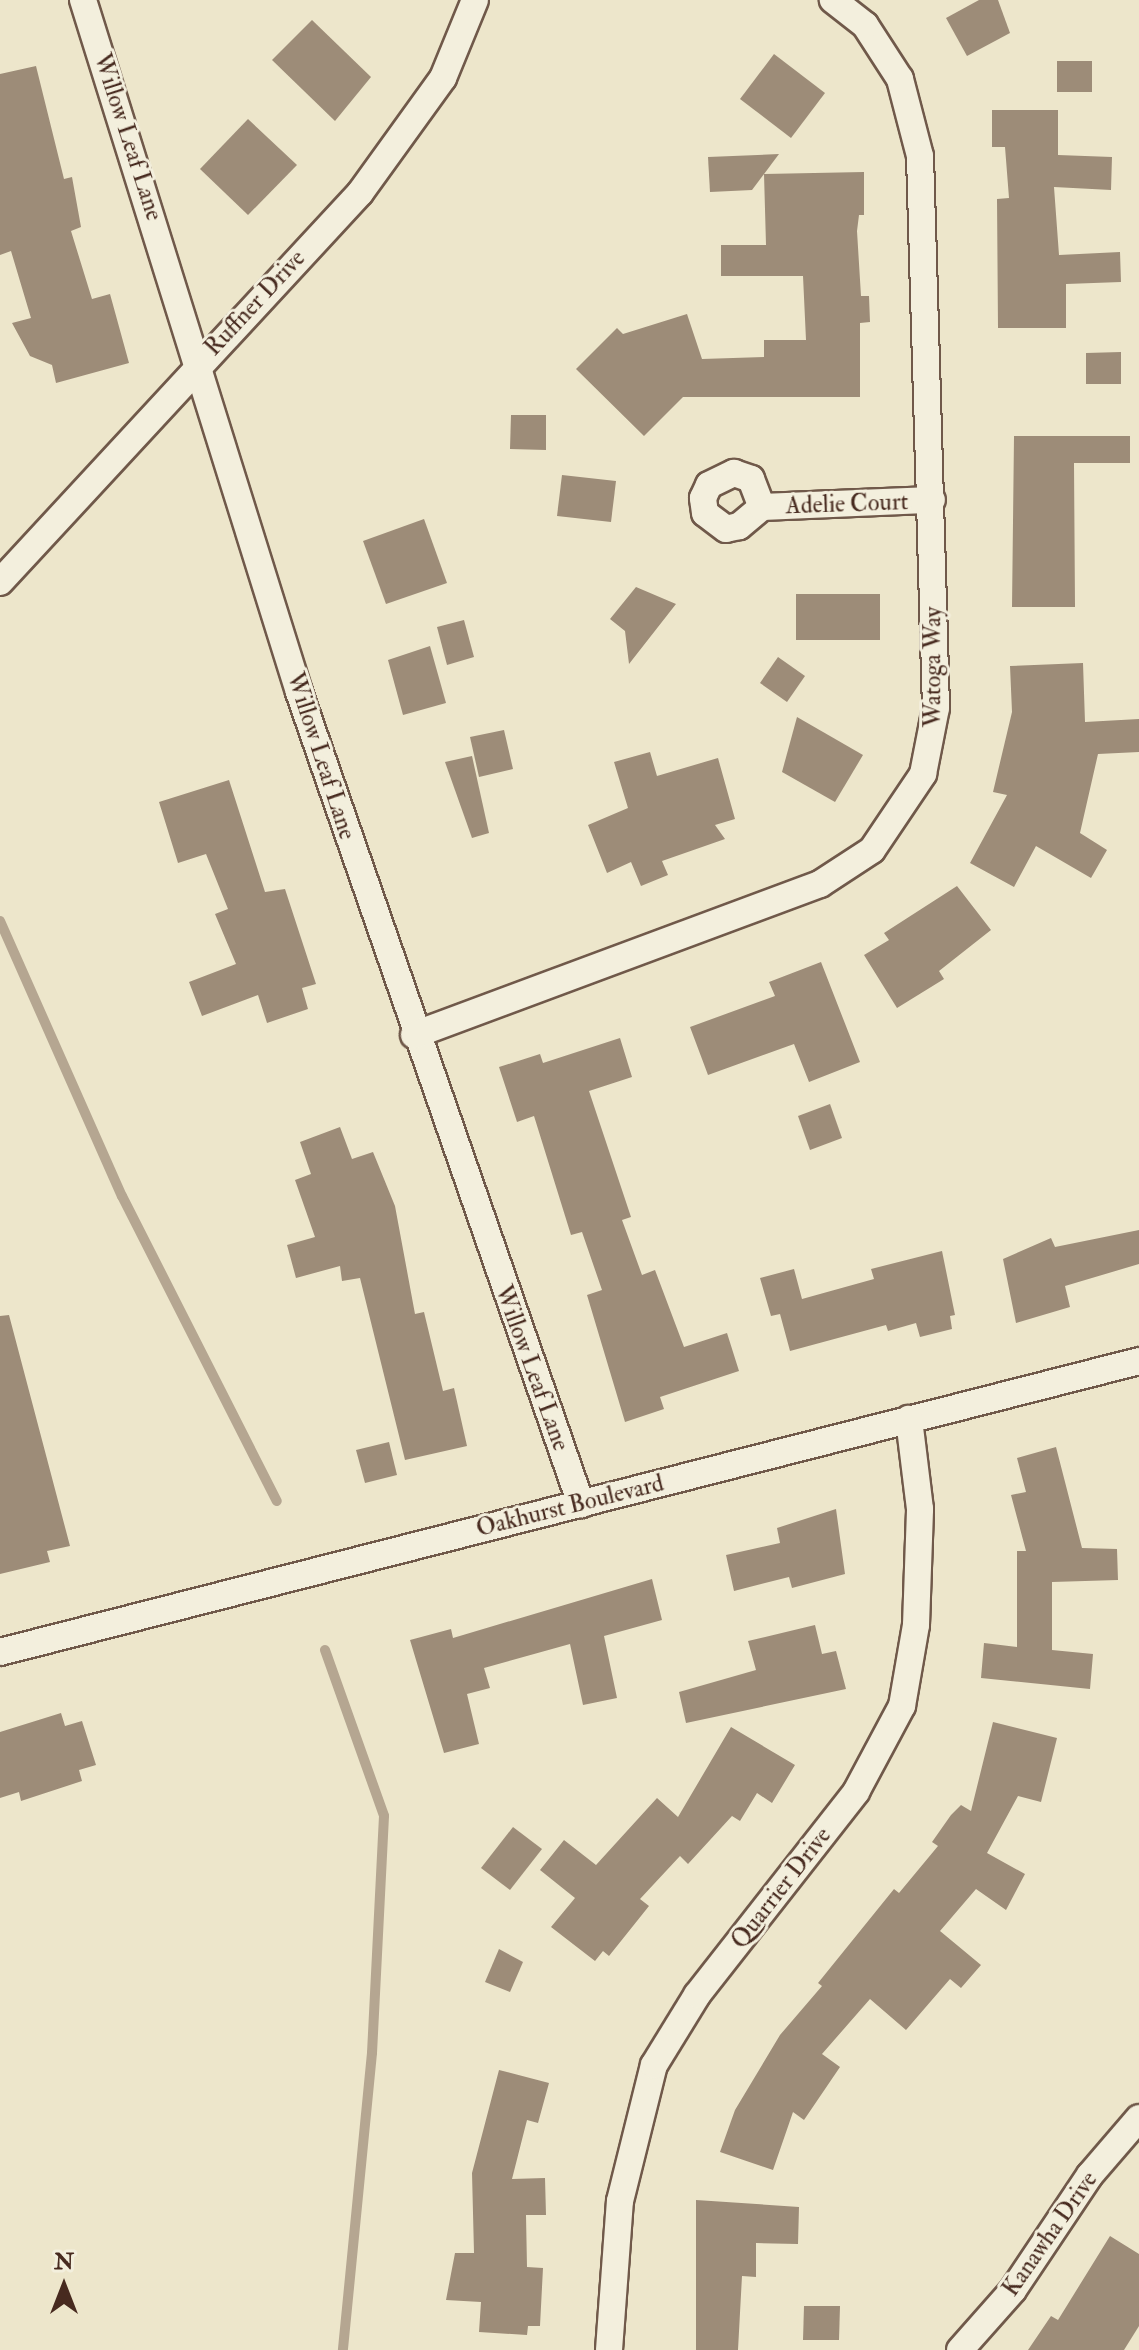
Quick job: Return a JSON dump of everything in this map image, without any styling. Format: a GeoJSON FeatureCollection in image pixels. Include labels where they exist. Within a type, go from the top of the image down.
{"type":"FeatureCollection","features":[{"type":"Feature","properties":{"kind":"street","name":"Willow Leaf Lane"},"geometry":{"type":"LineString","coordinates":[[83,0],[199,363],[299,692],[414,1035],[581,1504]]}},
{"type":"Feature","properties":{"kind":"street","name":"Ruffner Drive"},"geometry":{"type":"LineString","coordinates":[[0,582],[199,363],[360,193],[443,78],[475,0]]}},
{"type":"Feature","properties":{"kind":"street","name":"Watoga Way"},"geometry":{"type":"LineString","coordinates":[[414,1035],[820,884],[872,850],[909,801],[932,746],[932,500],[920,156],[910,101],[865,25],[833,0]]}},
{"type":"Feature","properties":{"kind":"street","name":"Adelie Court"},"geometry":{"type":"LineString","coordinates":[[762,507],[932,500]]}},
{"type":"Feature","properties":{"kind":"street","name":"Oakhurst Boulevard"},"geometry":{"type":"LineString","coordinates":[[0,1652],[909,1419],[1051,1378],[1139,1361]]}},
{"type":"Feature","properties":{"kind":"street","name":"Quarrier Drive"},"geometry":{"type":"LineString","coordinates":[[609,2350],[620,2201],[654,2065],[697,1995],[856,1792],[902,1706],[916,1625],[920,1509],[909,1419]]}},
{"type":"Feature","properties":{"kind":"street","name":"Kanawha Drive"},"geometry":{"type":"LineString","coordinates":[[960,2350],[1013,2290],[1090,2175],[1139,2118]]}},
{"type":"Feature","properties":{"kind":"building"},"geometry":{"type":"Polygon","coordinates":[[[979,0],[998,0],[1010,33],[967,56],[946,18],[979,0]]]}},
{"type":"Feature","properties":{"kind":"building"},"geometry":{"type":"Polygon","coordinates":[[[312,20],[371,77],[335,121],[272,60],[312,20]]]}},
{"type":"Feature","properties":{"kind":"building"},"geometry":{"type":"Polygon","coordinates":[[[774,54],[825,93],[791,138],[740,99],[774,54]]]}},
{"type":"Feature","properties":{"kind":"building"},"geometry":{"type":"Polygon","coordinates":[[[1057,61],[1092,61],[1092,92],[1057,92],[1057,61]]]}},
{"type":"Feature","properties":{"kind":"building"},"geometry":{"type":"Polygon","coordinates":[[[36,66],[64,179],[72,177],[81,227],[71,231],[92,299],[110,294],[129,363],[56,383],[52,365],[30,356],[12,323],[31,318],[11,251],[0,255],[0,74],[36,66]]]}},
{"type":"Feature","properties":{"kind":"building"},"geometry":{"type":"Polygon","coordinates":[[[992,110],[1058,110],[1058,155],[1112,157],[1111,190],[1054,187],[1059,255],[1120,252],[1121,282],[1066,284],[1066,328],[998,328],[997,199],[1009,198],[1005,147],[992,147],[992,110]]]}},
{"type":"Feature","properties":{"kind":"building"},"geometry":{"type":"Polygon","coordinates":[[[248,119],[297,165],[248,215],[200,169],[248,119]]]}},
{"type":"Feature","properties":{"kind":"building"},"geometry":{"type":"Polygon","coordinates":[[[779,154],[752,190],[710,192],[708,157],[779,154]]]}},
{"type":"Feature","properties":{"kind":"building"},"geometry":{"type":"Polygon","coordinates":[[[864,172],[864,215],[859,215],[857,231],[861,296],[869,296],[870,322],[860,323],[860,397],[683,397],[644,436],[576,369],[617,328],[623,334],[687,314],[702,359],[764,357],[764,340],[806,340],[803,276],[721,276],[721,245],[766,245],[764,174],[864,172]]]}},
{"type":"Feature","properties":{"kind":"building"},"geometry":{"type":"Polygon","coordinates":[[[1121,352],[1121,384],[1086,384],[1086,353],[1121,352]]]}},
{"type":"Feature","properties":{"kind":"building"},"geometry":{"type":"Polygon","coordinates":[[[511,415],[546,415],[546,450],[510,449],[511,415]]]}},
{"type":"Feature","properties":{"kind":"building"},"geometry":{"type":"Polygon","coordinates":[[[1014,436],[1130,436],[1130,463],[1074,463],[1075,607],[1012,607],[1014,436]]]}},
{"type":"Feature","properties":{"kind":"building"},"geometry":{"type":"Polygon","coordinates":[[[562,475],[616,481],[611,522],[557,516],[562,475]]]}},
{"type":"Feature","properties":{"kind":"building"},"geometry":{"type":"Polygon","coordinates":[[[424,519],[447,583],[386,604],[363,541],[424,519]]]}},
{"type":"Feature","properties":{"kind":"building"},"geometry":{"type":"Polygon","coordinates":[[[636,587],[676,604],[629,664],[625,631],[610,619],[636,587]]]}},
{"type":"Feature","properties":{"kind":"building"},"geometry":{"type":"Polygon","coordinates":[[[796,594],[880,594],[880,640],[796,640],[796,594]]]}},
{"type":"Feature","properties":{"kind":"building"},"geometry":{"type":"Polygon","coordinates":[[[464,620],[474,657],[447,665],[437,627],[464,620]]]}},
{"type":"Feature","properties":{"kind":"building"},"geometry":{"type":"Polygon","coordinates":[[[430,646],[446,703],[403,715],[388,660],[430,646]]]}},
{"type":"Feature","properties":{"kind":"building"},"geometry":{"type":"Polygon","coordinates":[[[778,657],[805,676],[787,702],[760,683],[778,657]]]}},
{"type":"Feature","properties":{"kind":"building"},"geometry":{"type":"Polygon","coordinates":[[[1083,663],[1085,722],[1139,719],[1139,752],[1098,754],[1080,833],[1107,850],[1091,878],[1036,846],[1014,887],[970,863],[1007,795],[993,792],[1012,712],[1010,666],[1083,663]]]}},
{"type":"Feature","properties":{"kind":"building"},"geometry":{"type":"Polygon","coordinates":[[[797,717],[863,755],[835,802],[782,772],[797,717]]]}},
{"type":"Feature","properties":{"kind":"building"},"geometry":{"type":"Polygon","coordinates":[[[504,730],[513,769],[479,777],[470,737],[504,730]]]}},
{"type":"Feature","properties":{"kind":"building"},"geometry":{"type":"Polygon","coordinates":[[[650,752],[657,776],[718,758],[735,819],[715,825],[725,839],[662,861],[668,875],[641,886],[631,862],[607,873],[588,825],[628,808],[614,762],[650,752]]]}},
{"type":"Feature","properties":{"kind":"building"},"geometry":{"type":"Polygon","coordinates":[[[472,756],[489,833],[472,838],[445,762],[472,756]]]}},
{"type":"Feature","properties":{"kind":"building"},"geometry":{"type":"Polygon","coordinates":[[[229,780],[265,892],[285,889],[316,984],[302,988],[308,1009],[267,1023],[258,995],[202,1016],[189,982],[236,964],[215,914],[228,909],[206,854],[178,863],[159,802],[229,780]]]}},
{"type":"Feature","properties":{"kind":"building"},"geometry":{"type":"Polygon","coordinates":[[[957,886],[991,930],[939,971],[944,979],[897,1008],[864,955],[889,940],[884,933],[957,886]]]}},
{"type":"Feature","properties":{"kind":"building"},"geometry":{"type":"Polygon","coordinates":[[[821,962],[860,1062],[809,1082],[794,1044],[708,1075],[690,1027],[775,996],[769,982],[821,962]]]}},
{"type":"Feature","properties":{"kind":"building"},"geometry":{"type":"Polygon","coordinates":[[[620,1038],[632,1077],[589,1091],[631,1217],[622,1220],[642,1275],[655,1270],[684,1347],[727,1333],[739,1371],[660,1397],[664,1409],[625,1422],[587,1295],[602,1290],[582,1232],[571,1235],[534,1116],[517,1122],[499,1067],[540,1054],[543,1063],[620,1038]]]}},
{"type":"Feature","properties":{"kind":"building"},"geometry":{"type":"Polygon","coordinates":[[[830,1104],[842,1138],[810,1150],[798,1116],[830,1104]]]}},
{"type":"Feature","properties":{"kind":"building"},"geometry":{"type":"Polygon","coordinates":[[[340,1127],[352,1159],[373,1152],[395,1206],[415,1314],[424,1312],[443,1391],[454,1388],[467,1446],[405,1460],[360,1278],[342,1281],[340,1266],[296,1278],[287,1245],[315,1237],[295,1180],[311,1174],[300,1142],[340,1127]]]}},
{"type":"Feature","properties":{"kind":"building"},"geometry":{"type":"Polygon","coordinates":[[[1139,1230],[1139,1264],[1065,1286],[1070,1307],[1016,1323],[1003,1259],[1051,1238],[1055,1247],[1139,1230]]]}},
{"type":"Feature","properties":{"kind":"building"},"geometry":{"type":"Polygon","coordinates":[[[942,1251],[955,1315],[950,1316],[952,1329],[920,1337],[916,1323],[888,1331],[886,1325],[790,1351],[780,1314],[771,1316],[760,1278],[794,1269],[802,1299],[874,1279],[871,1269],[942,1251]]]}},
{"type":"Feature","properties":{"kind":"building"},"geometry":{"type":"Polygon","coordinates":[[[9,1315],[70,1546],[47,1551],[50,1562],[0,1574],[0,1316],[9,1315]]]}},
{"type":"Feature","properties":{"kind":"building"},"geometry":{"type":"Polygon","coordinates":[[[389,1442],[397,1475],[365,1483],[356,1450],[389,1442]]]}},
{"type":"Feature","properties":{"kind":"building"},"geometry":{"type":"Polygon","coordinates":[[[1056,1447],[1082,1548],[1117,1549],[1118,1580],[1052,1582],[1052,1650],[1093,1654],[1090,1689],[981,1678],[984,1643],[1017,1647],[1017,1551],[1026,1551],[1011,1495],[1026,1492],[1017,1458],[1056,1447]]]}},
{"type":"Feature","properties":{"kind":"building"},"geometry":{"type":"Polygon","coordinates":[[[836,1509],[845,1574],[792,1588],[789,1577],[734,1591],[726,1555],[780,1543],[777,1528],[836,1509]]]}},
{"type":"Feature","properties":{"kind":"building"},"geometry":{"type":"Polygon","coordinates":[[[652,1579],[662,1620],[604,1636],[617,1698],[583,1705],[570,1644],[484,1668],[490,1688],[467,1694],[479,1744],[444,1753],[410,1640],[451,1629],[453,1638],[652,1579]]]}},
{"type":"Feature","properties":{"kind":"building"},"geometry":{"type":"Polygon","coordinates":[[[815,1625],[822,1654],[836,1651],[846,1689],[686,1723],[679,1692],[756,1670],[748,1641],[815,1625]]]}},
{"type":"Feature","properties":{"kind":"building"},"geometry":{"type":"Polygon","coordinates":[[[61,1713],[65,1726],[82,1721],[96,1765],[79,1770],[82,1781],[21,1801],[19,1792],[0,1798],[0,1732],[61,1713]]]}},
{"type":"Feature","properties":{"kind":"building"},"geometry":{"type":"Polygon","coordinates":[[[993,1722],[1057,1738],[1041,1802],[1018,1796],[987,1853],[1025,1874],[1006,1910],[976,1889],[940,1931],[981,1965],[961,1988],[950,1979],[906,2030],[870,1999],[822,2054],[840,2067],[804,2120],[793,2112],[773,2170],[720,2152],[735,2110],[780,2035],[822,1986],[818,1983],[894,1889],[899,1893],[938,1846],[932,1842],[951,1815],[961,1805],[971,1811],[993,1722]]]}},
{"type":"Feature","properties":{"kind":"building"},"geometry":{"type":"Polygon","coordinates":[[[731,1727],[795,1765],[772,1803],[757,1793],[740,1821],[732,1816],[688,1864],[680,1856],[640,1899],[649,1906],[609,1956],[603,1951],[595,1961],[551,1927],[575,1898],[540,1870],[564,1840],[596,1865],[657,1798],[678,1817],[731,1727]]]}},
{"type":"Feature","properties":{"kind":"building"},"geometry":{"type":"Polygon","coordinates":[[[513,1827],[542,1849],[510,1890],[481,1868],[513,1827]]]}},
{"type":"Feature","properties":{"kind":"building"},"geometry":{"type":"Polygon","coordinates":[[[499,1949],[523,1962],[510,1992],[485,1982],[499,1949]]]}},
{"type":"Feature","properties":{"kind":"building"},"geometry":{"type":"Polygon","coordinates":[[[499,2070],[549,2083],[538,2123],[527,2120],[512,2179],[545,2178],[546,2215],[526,2215],[527,2267],[543,2268],[540,2326],[528,2326],[527,2335],[479,2332],[481,2302],[446,2300],[455,2253],[474,2253],[472,2173],[499,2070]]]}},
{"type":"Feature","properties":{"kind":"building"},"geometry":{"type":"Polygon","coordinates":[[[696,2200],[799,2207],[798,2244],[756,2243],[756,2277],[742,2276],[738,2350],[696,2350],[696,2200]]]}},
{"type":"Feature","properties":{"kind":"building"},"geometry":{"type":"Polygon","coordinates":[[[1110,2236],[1139,2254],[1139,2326],[1124,2350],[1028,2350],[1051,2316],[1058,2320],[1110,2236]]]}},
{"type":"Feature","properties":{"kind":"building"},"geometry":{"type":"Polygon","coordinates":[[[804,2306],[840,2306],[839,2340],[803,2340],[804,2306]]]}},
{"type":"Feature","properties":{"kind":"waterway"},"geometry":{"type":"LineString","coordinates":[[0,921],[122,1196],[277,1501]]}},
{"type":"Feature","properties":{"kind":"waterway"},"geometry":{"type":"LineString","coordinates":[[325,1650],[384,1816],[372,2053],[343,2350]]}}]}
